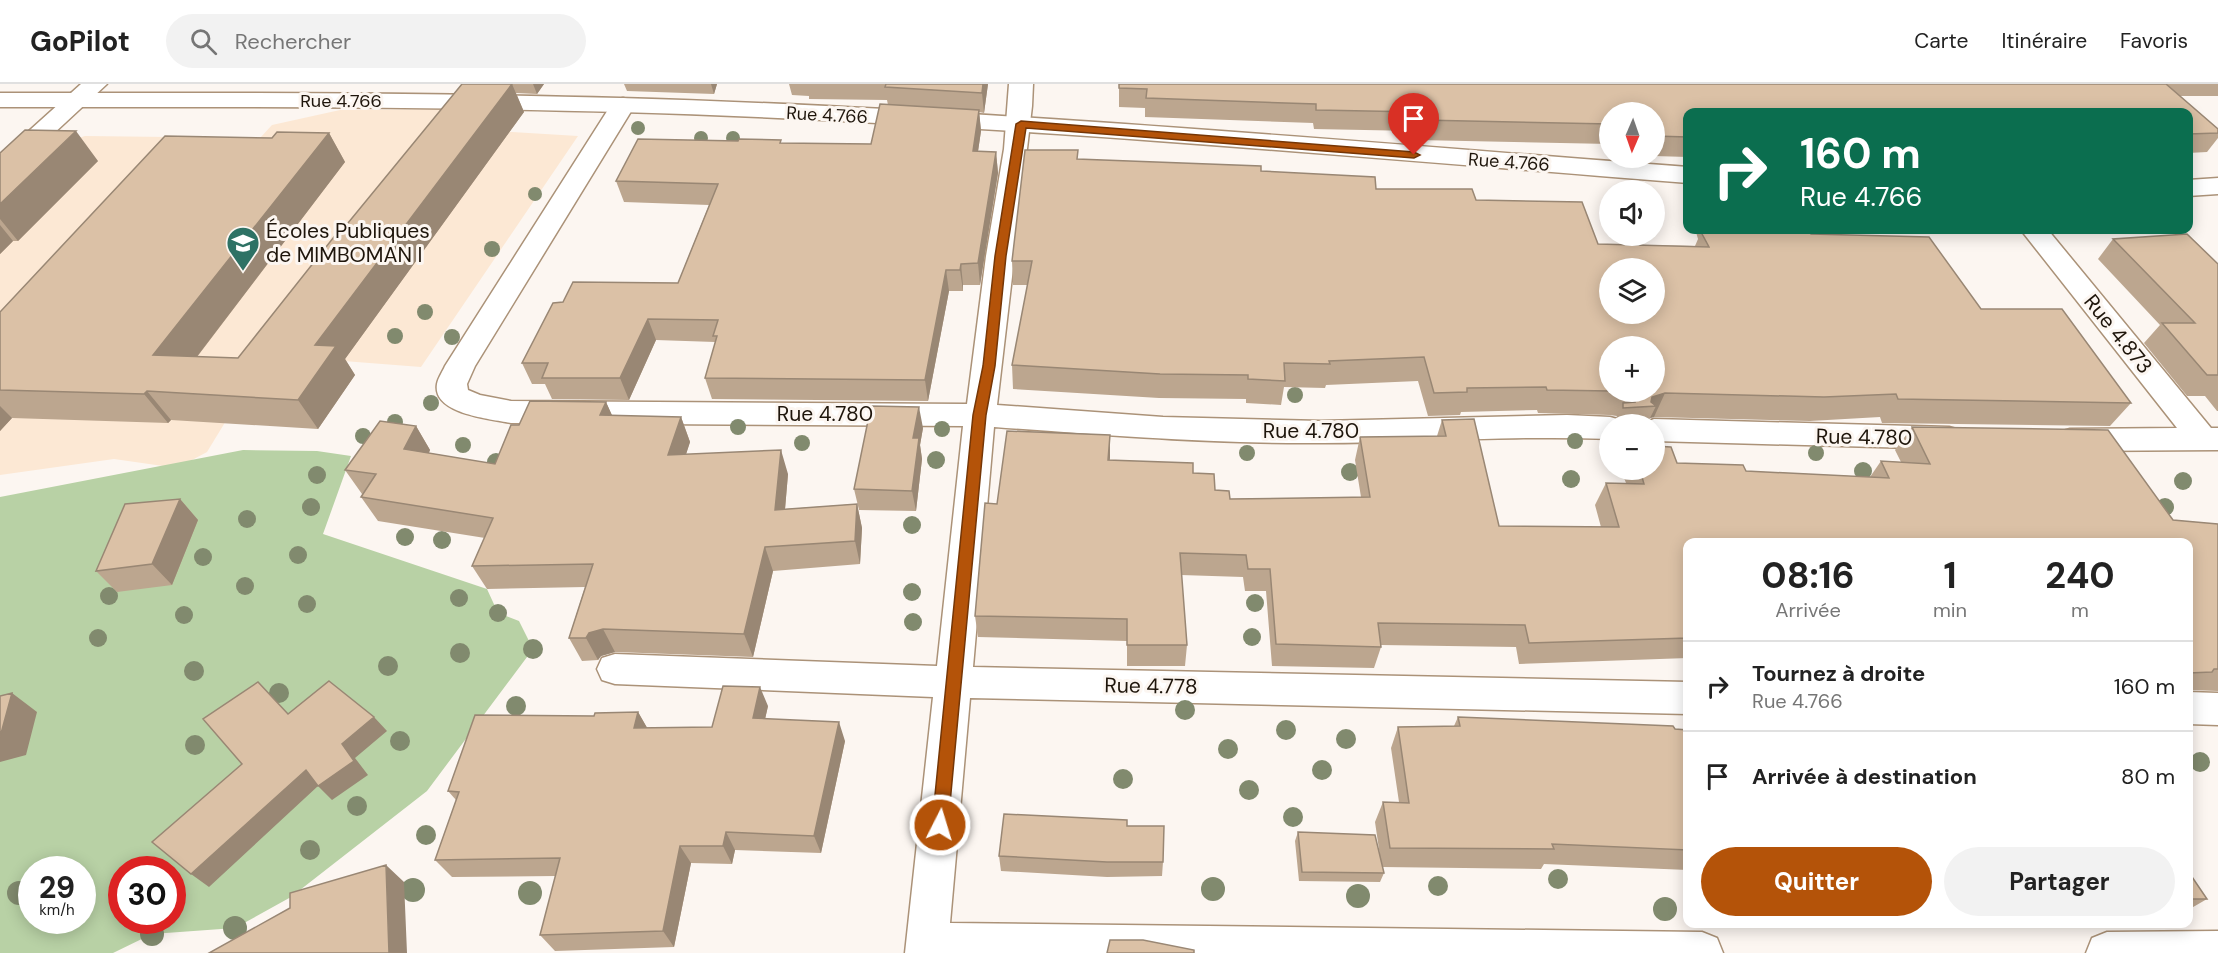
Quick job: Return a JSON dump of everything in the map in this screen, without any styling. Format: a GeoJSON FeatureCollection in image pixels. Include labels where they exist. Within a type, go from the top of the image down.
{"type":"FeatureCollection","features":[{"type":"Feature","properties":{"kind":"street"},"geometry":{"type":"LineString","coordinates":[[1021,84],[1021,124],[1000,256],[989,366],[980,415],[927,948],[1702,953]]}},
{"type":"Feature","properties":{"kind":"street"},"geometry":{"type":"LineString","coordinates":[[0,170],[87,92]]}},
{"type":"Feature","properties":{"kind":"street","name":"Rue 4.766"},"geometry":{"type":"LineString","coordinates":[[0,100],[87,92],[623,105],[1021,124],[1683,175]]}},
{"type":"Feature","properties":{"kind":"street","name":"Rue 4.780"},"geometry":{"type":"LineString","coordinates":[[623,105],[460,366],[452,384],[454,396],[474,405],[512,412],[980,415],[1163,428],[1321,432],[1567,426],[1599,427]]}},
{"type":"Feature","properties":{"kind":"street"},"geometry":{"type":"LineString","coordinates":[[2193,188],[2218,186]]}},
{"type":"Feature","properties":{"kind":"street","name":"Rue 4.873"},"geometry":{"type":"LineString","coordinates":[[2037,234],[2210,439]]}},
{"type":"Feature","properties":{"kind":"street","name":"Rue 4.780"},"geometry":{"type":"LineString","coordinates":[[1665,430],[1976,439]]}},
{"type":"Feature","properties":{"kind":"street"},"geometry":{"type":"LineString","coordinates":[[2046,440],[2210,439]]}},
{"type":"Feature","properties":{"kind":"street","name":"Rue 4.778"},"geometry":{"type":"LineString","coordinates":[[615,669],[954,682],[1683,698]]}},
{"type":"Feature","properties":{"kind":"street"},"geometry":{"type":"LineString","coordinates":[[2193,708],[2218,709]]}},
{"type":"Feature","properties":{"kind":"street"},"geometry":{"type":"LineString","coordinates":[[2107,953],[2218,952]]}},
{"type":"Feature","properties":{"kind":"shaded area","name":"Écoles Publiques de MIMBOMAN I"},"geometry":{"type":"Polygon","coordinates":[[[458,109],[449,128],[578,136],[421,367],[266,355],[207,452],[177,468],[114,459],[0,475],[0,190],[42,149],[85,136],[260,138],[272,125],[340,110],[458,109]]]}},
{"type":"Feature","properties":{"kind":"green space"},"geometry":{"type":"Polygon","coordinates":[[[243,450],[317,451],[351,456],[323,534],[487,589],[498,613],[519,621],[533,649],[427,791],[291,897],[235,928],[186,932],[186,856],[108,856],[108,934],[152,934],[113,953],[0,953],[0,497],[243,450]]]}},
{"type":"Feature","properties":{"kind":"building"},"geometry":{"type":"Polygon","coordinates":[[[462,84],[512,84],[315,345],[336,346],[298,400],[147,391],[144,394],[0,390],[0,312],[165,136],[272,138],[277,132],[329,133],[153,355],[238,358],[345,223],[348,223],[462,84]]]}},
{"type":"Feature","properties":{"kind":"building"},"geometry":{"type":"Polygon","coordinates":[[[886,84],[983,84],[982,93],[885,87],[886,84]]]}},
{"type":"Feature","properties":{"kind":"building"},"geometry":{"type":"Polygon","coordinates":[[[1119,84],[2166,84],[2218,129],[2218,133],[2193,134],[2193,108],[1683,108],[1683,137],[1665,136],[1665,102],[1599,102],[1599,124],[1421,120],[1419,112],[1316,110],[1316,104],[1146,98],[1147,89],[1119,88],[1119,84]]]}},
{"type":"Feature","properties":{"kind":"building"},"geometry":{"type":"Polygon","coordinates":[[[880,104],[979,110],[973,151],[996,152],[978,263],[961,264],[960,270],[946,270],[925,380],[705,378],[717,336],[713,336],[718,320],[648,319],[620,378],[542,378],[548,363],[522,363],[553,303],[563,302],[573,282],[678,283],[718,184],[616,181],[638,139],[738,141],[739,139],[781,140],[780,143],[871,144],[880,104]]]}},
{"type":"Feature","properties":{"kind":"building"},"geometry":{"type":"Polygon","coordinates":[[[25,130],[76,131],[0,204],[0,153],[25,130]]]}},
{"type":"Feature","properties":{"kind":"building"},"geometry":{"type":"Polygon","coordinates":[[[1025,150],[1078,150],[1077,159],[1261,166],[1261,171],[1375,177],[1376,189],[1472,189],[1476,200],[1582,202],[1599,246],[1709,247],[1702,234],[1929,237],[1981,309],[2062,309],[2131,403],[1898,399],[1896,394],[1824,397],[1665,393],[1665,336],[1599,336],[1599,391],[1547,390],[1546,387],[1467,388],[1467,392],[1434,393],[1424,357],[1329,361],[1330,364],[1284,363],[1285,381],[1248,379],[1248,375],[1160,374],[1012,365],[1032,261],[1012,261],[1025,150]]]}},
{"type":"Feature","properties":{"kind":"building"},"geometry":{"type":"Polygon","coordinates":[[[2187,234],[2218,264],[2218,375],[2207,375],[2162,323],[2195,323],[2113,239],[2187,234]]]}},
{"type":"Feature","properties":{"kind":"building"},"geometry":{"type":"Polygon","coordinates":[[[530,401],[606,402],[600,415],[681,417],[668,455],[781,450],[775,510],[857,504],[855,541],[765,547],[744,634],[603,629],[589,633],[586,638],[569,638],[593,564],[472,566],[493,518],[361,497],[376,474],[345,470],[380,421],[416,426],[404,449],[495,464],[511,425],[519,425],[530,401]]]}},
{"type":"Feature","properties":{"kind":"building"},"geometry":{"type":"Polygon","coordinates":[[[1651,402],[1656,406],[1623,408],[1623,403],[1651,402]]]}},
{"type":"Feature","properties":{"kind":"building"},"geometry":{"type":"Polygon","coordinates":[[[871,406],[919,407],[913,438],[919,438],[912,491],[854,489],[871,406]]]}},
{"type":"Feature","properties":{"kind":"building"},"geometry":{"type":"Polygon","coordinates":[[[1474,419],[1499,526],[1619,527],[1606,483],[1644,484],[1643,480],[1665,480],[1665,447],[1671,447],[1677,463],[1743,465],[1746,471],[1889,478],[1881,461],[1930,464],[1912,427],[2108,430],[2173,520],[2218,524],[2218,669],[2212,672],[2193,673],[2193,538],[1683,538],[1683,638],[1529,643],[1525,625],[1378,623],[1381,647],[1276,644],[1270,569],[1248,569],[1246,555],[1180,553],[1187,645],[1127,645],[1127,619],[975,616],[985,503],[997,504],[1007,431],[1110,435],[1108,460],[1193,463],[1193,473],[1214,474],[1215,490],[1229,491],[1230,499],[1370,497],[1360,437],[1446,436],[1442,420],[1474,419]]]}},
{"type":"Feature","properties":{"kind":"building"},"geometry":{"type":"Polygon","coordinates":[[[180,499],[152,564],[96,571],[125,504],[180,499]]]}},
{"type":"Feature","properties":{"kind":"building"},"geometry":{"type":"Polygon","coordinates":[[[329,681],[374,717],[342,744],[354,761],[318,786],[306,770],[191,874],[186,870],[186,856],[169,856],[152,842],[242,764],[203,719],[258,682],[288,714],[329,681]]]}},
{"type":"Feature","properties":{"kind":"building"},"geometry":{"type":"Polygon","coordinates":[[[723,686],[760,687],[753,718],[839,722],[814,836],[726,832],[723,846],[680,846],[663,931],[540,935],[560,858],[435,860],[459,792],[448,791],[475,715],[594,716],[595,713],[638,712],[634,728],[712,727],[723,686]]]}},
{"type":"Feature","properties":{"kind":"building"},"geometry":{"type":"Polygon","coordinates":[[[12,693],[0,737],[0,696],[12,693]]]}},
{"type":"Feature","properties":{"kind":"building"},"geometry":{"type":"Polygon","coordinates":[[[1458,717],[1673,726],[1675,729],[1683,730],[1683,850],[1552,844],[1554,849],[1390,848],[1383,802],[1409,803],[1398,727],[1460,726],[1458,717]]]}},
{"type":"Feature","properties":{"kind":"building"},"geometry":{"type":"Polygon","coordinates":[[[1004,814],[1127,820],[1127,826],[1164,826],[1163,862],[1107,862],[999,856],[1004,814]]]}},
{"type":"Feature","properties":{"kind":"building"},"geometry":{"type":"Polygon","coordinates":[[[1298,832],[1375,835],[1384,873],[1302,872],[1298,832]]]}},
{"type":"Feature","properties":{"kind":"building"},"geometry":{"type":"Polygon","coordinates":[[[386,865],[389,953],[209,953],[290,908],[290,893],[386,865]]]}},
{"type":"Feature","properties":{"kind":"building"},"geometry":{"type":"Polygon","coordinates":[[[2193,878],[2207,899],[2193,899],[2193,878]]]}},
{"type":"Feature","properties":{"kind":"building"},"geometry":{"type":"Polygon","coordinates":[[[1110,940],[1143,940],[1194,950],[1194,953],[1107,953],[1110,940]]]}},
{"type":"Feature","properties":{"kind":"place","name":"Écoles Publiques de MIMBOMAN I"},"geometry":{"type":"Point","coordinates":[243,272]}},
{"type":"Feature","properties":{"kind":"route"},"geometry":{"type":"LineString","coordinates":[[940,825],[980,415],[989,366],[1000,256],[1021,124],[1414,155]]}}]}
